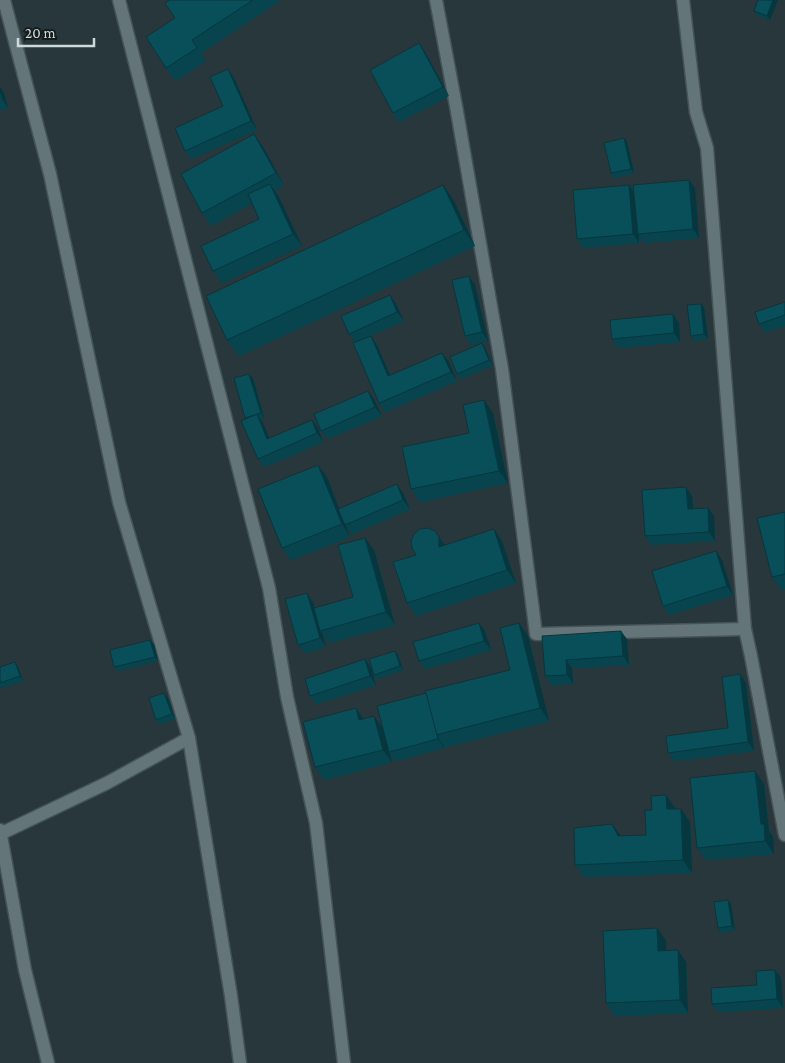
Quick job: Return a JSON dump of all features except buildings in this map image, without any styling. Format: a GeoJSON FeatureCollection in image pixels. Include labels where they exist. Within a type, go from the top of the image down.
{"type":"FeatureCollection","features":[{"type":"Feature","properties":{"kind":"street"},"geometry":{"type":"LineString","coordinates":[[4,0],[50,174],[119,502],[189,738],[240,1063]]}},
{"type":"Feature","properties":{"kind":"street"},"geometry":{"type":"LineString","coordinates":[[120,0],[269,588],[286,697],[316,824],[344,1063]]}},
{"type":"Feature","properties":{"kind":"street"},"geometry":{"type":"LineString","coordinates":[[436,0],[502,369],[536,634],[745,629]]}},
{"type":"Feature","properties":{"kind":"street"},"geometry":{"type":"LineString","coordinates":[[683,0],[696,112],[707,148],[745,629],[785,835]]}},
{"type":"Feature","properties":{"kind":"street"},"geometry":{"type":"LineString","coordinates":[[48,1063],[25,970],[0,832],[107,784],[189,738]]}}]}
